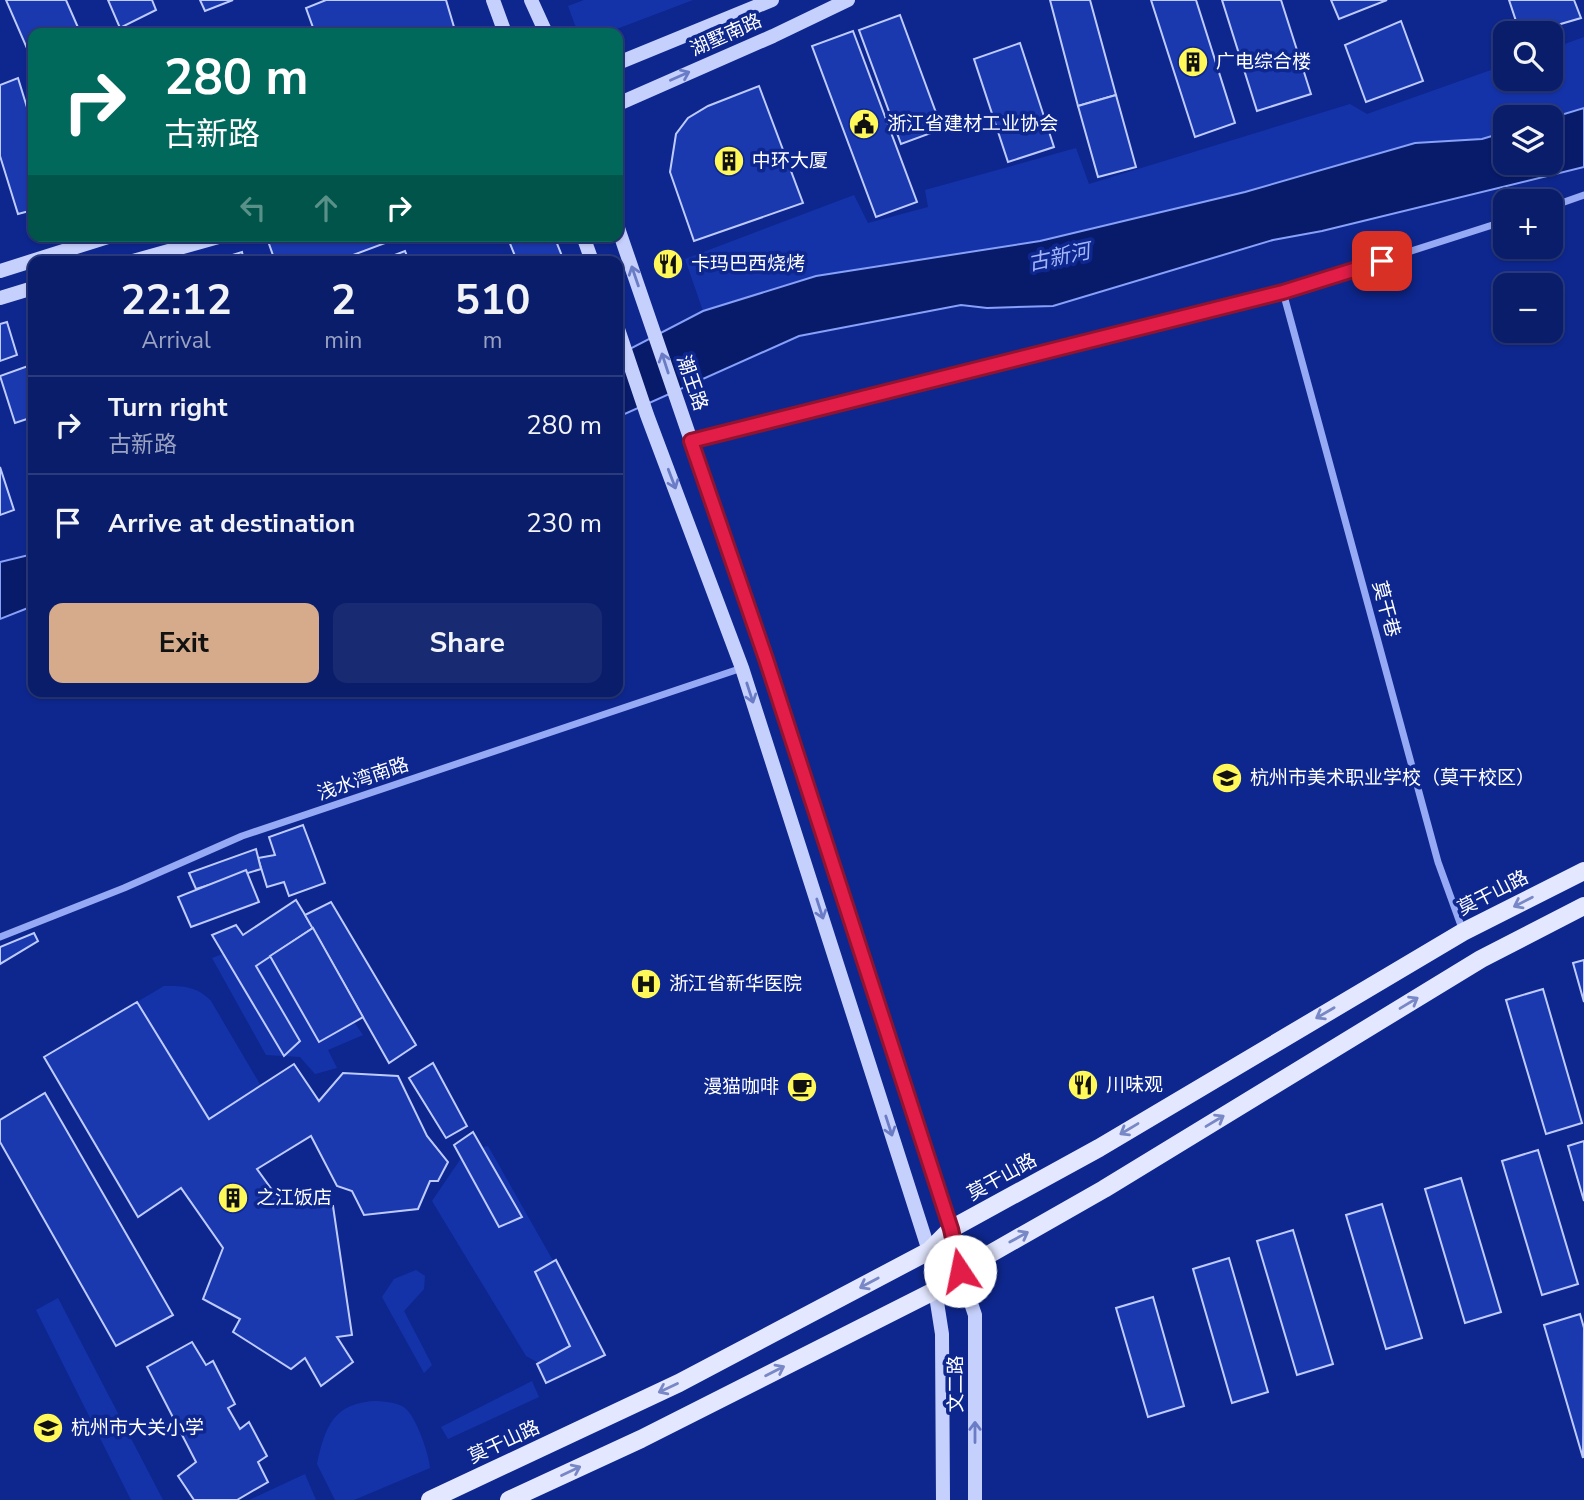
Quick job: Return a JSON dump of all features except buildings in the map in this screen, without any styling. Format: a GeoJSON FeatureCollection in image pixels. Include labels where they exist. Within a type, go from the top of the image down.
{"type":"FeatureCollection","features":[{"type":"Feature","properties":{"kind":"main road"},"geometry":{"type":"LineString","coordinates":[[493,0],[503,28]]}},
{"type":"Feature","properties":{"kind":"main road"},"geometry":{"type":"LineString","coordinates":[[531,0],[544,28]]}},
{"type":"Feature","properties":{"kind":"main road","name":"湖墅南路"},"geometry":{"type":"LineString","coordinates":[[623,61],[772,0]]}},
{"type":"Feature","properties":{"kind":"main road","name":"湖墅南路"},"geometry":{"type":"LineString","coordinates":[[623,102],[848,0]]}},
{"type":"Feature","properties":{"kind":"main road"},"geometry":{"type":"LineString","coordinates":[[48,256],[92,242]]}},
{"type":"Feature","properties":{"kind":"main road"},"geometry":{"type":"LineString","coordinates":[[151,256],[201,242]]}},
{"type":"Feature","properties":{"kind":"main road","name":"潮王路"},"geometry":{"type":"LineString","coordinates":[[623,242],[766,659],[951,1229],[960,1271]]}},
{"type":"Feature","properties":{"kind":"main road"},"geometry":{"type":"LineString","coordinates":[[0,271],[28,262]]}},
{"type":"Feature","properties":{"kind":"main road"},"geometry":{"type":"LineString","coordinates":[[0,298],[28,290]]}},
{"type":"Feature","properties":{"kind":"main road"},"geometry":{"type":"LineString","coordinates":[[623,345],[742,667],[929,1251],[934,1291]]}},
{"type":"Feature","properties":{"kind":"main road","name":"莫干山路"},"geometry":{"type":"LineString","coordinates":[[430,1500],[679,1383],[929,1251],[951,1229],[1099,1148],[1463,932],[1584,871]]}},
{"type":"Feature","properties":{"kind":"main road"},"geometry":{"type":"LineString","coordinates":[[509,1500],[641,1439],[934,1291],[960,1271],[1104,1189],[1481,959],[1584,906]]}},
{"type":"Feature","properties":{"kind":"main road","name":"文二路"},"geometry":{"type":"LineString","coordinates":[[960,1271],[975,1315],[975,1500]]}},
{"type":"Feature","properties":{"kind":"main road","name":"文二路"},"geometry":{"type":"LineString","coordinates":[[934,1291],[942,1334],[943,1500]]}},
{"type":"Feature","properties":{"kind":"street"},"geometry":{"type":"LineString","coordinates":[[1563,202],[1584,195]]}},
{"type":"Feature","properties":{"kind":"street"},"geometry":{"type":"LineString","coordinates":[[691,441],[1283,292],[1493,225]]}},
{"type":"Feature","properties":{"kind":"street","name":"莫干巷"},"geometry":{"type":"LineString","coordinates":[[1283,292],[1438,862],[1463,932]]}},
{"type":"Feature","properties":{"kind":"street","name":"浅水湾南路"},"geometry":{"type":"LineString","coordinates":[[0,937],[124,888],[242,836],[742,667]]}},
{"type":"Feature","properties":{"kind":"shaded area"},"geometry":{"type":"Polygon","coordinates":[[[584,0],[693,0],[619,28],[576,28],[568,6],[584,0]]]}},
{"type":"Feature","properties":{"kind":"shaded area"},"geometry":{"type":"Polygon","coordinates":[[[1584,37],[1584,108],[1563,114],[1563,105],[1493,105],[1493,136],[1482,139],[1415,143],[1245,192],[1040,241],[816,276],[703,311],[685,259],[854,195],[868,223],[928,207],[925,190],[1076,148],[1089,184],[1350,104],[1367,114],[1493,69],[1493,91],[1563,91],[1563,45],[1584,37]]]}},
{"type":"Feature","properties":{"kind":"shaded area"},"geometry":{"type":"Polygon","coordinates":[[[269,937],[349,1015],[363,1035],[328,1050],[337,1068],[315,1074],[300,1057],[266,1055],[212,958],[269,937]]]}},
{"type":"Feature","properties":{"kind":"shaded area"},"geometry":{"type":"Polygon","coordinates":[[[164,986],[189,988],[200,992],[211,1001],[261,1086],[209,1119],[137,1002],[164,986]]]}},
{"type":"Feature","properties":{"kind":"shaded area"},"geometry":{"type":"Polygon","coordinates":[[[488,1146],[598,1340],[546,1367],[526,1356],[432,1201],[466,1151],[488,1146]]]}},
{"type":"Feature","properties":{"kind":"shaded area"},"geometry":{"type":"Polygon","coordinates":[[[416,1270],[425,1276],[424,1289],[404,1311],[432,1365],[424,1373],[382,1297],[394,1279],[416,1270]]]}},
{"type":"Feature","properties":{"kind":"shaded area"},"geometry":{"type":"Polygon","coordinates":[[[58,1298],[163,1500],[131,1500],[36,1310],[58,1298]]]}},
{"type":"Feature","properties":{"kind":"shaded area"},"geometry":{"type":"Polygon","coordinates":[[[532,1381],[539,1397],[448,1439],[441,1427],[532,1381]]]}},
{"type":"Feature","properties":{"kind":"shaded area"},"geometry":{"type":"Polygon","coordinates":[[[376,1401],[397,1404],[408,1411],[422,1438],[430,1468],[354,1500],[335,1500],[317,1464],[328,1428],[341,1412],[350,1406],[376,1401]]]}},
{"type":"Feature","properties":{"kind":"shaded area"},"geometry":{"type":"Polygon","coordinates":[[[305,1474],[316,1500],[249,1500],[305,1474]]]}},
{"type":"Feature","properties":{"kind":"water"},"geometry":{"type":"Polygon","coordinates":[[[1584,108],[1584,167],[1563,172],[1563,114],[1584,108]]]}},
{"type":"Feature","properties":{"kind":"water","name":"古新河"},"geometry":{"type":"Polygon","coordinates":[[[1493,136],[1493,175],[1551,175],[1322,231],[1273,240],[1053,306],[987,308],[961,305],[799,336],[623,415],[623,352],[703,311],[816,276],[1040,241],[1245,192],[1415,143],[1482,139],[1493,136]]]}},
{"type":"Feature","properties":{"kind":"water"},"geometry":{"type":"Polygon","coordinates":[[[28,555],[28,608],[0,619],[0,562],[28,555]]]}},
{"type":"Feature","properties":{"kind":"place","name":"广电综合楼"},"geometry":{"type":"Point","coordinates":[1193,62]}},
{"type":"Feature","properties":{"kind":"place","name":"浙江省建材工业协会"},"geometry":{"type":"Point","coordinates":[864,124]}},
{"type":"Feature","properties":{"kind":"place","name":"中环大厦"},"geometry":{"type":"Point","coordinates":[729,161]}},
{"type":"Feature","properties":{"kind":"place","name":"卡玛巴西烧烤"},"geometry":{"type":"Point","coordinates":[668,264]}},
{"type":"Feature","properties":{"kind":"place","name":"杭州市美术职业学校（莫干校区）"},"geometry":{"type":"Point","coordinates":[1227,778]}},
{"type":"Feature","properties":{"kind":"place","name":"浙江省新华医院"},"geometry":{"type":"Point","coordinates":[646,984]}},
{"type":"Feature","properties":{"kind":"place","name":"川味观"},"geometry":{"type":"Point","coordinates":[1083,1085]}},
{"type":"Feature","properties":{"kind":"place","name":"漫猫咖啡"},"geometry":{"type":"Point","coordinates":[802,1087]}},
{"type":"Feature","properties":{"kind":"place","name":"之江饭店"},"geometry":{"type":"Point","coordinates":[233,1198]}},
{"type":"Feature","properties":{"kind":"place","name":"杭州市大关小学"},"geometry":{"type":"Point","coordinates":[48,1428]}},
{"type":"Feature","properties":{"kind":"route"},"geometry":{"type":"LineString","coordinates":[[960,1271],[951,1229],[766,659],[691,441],[1283,292],[1382,261]]}}]}
